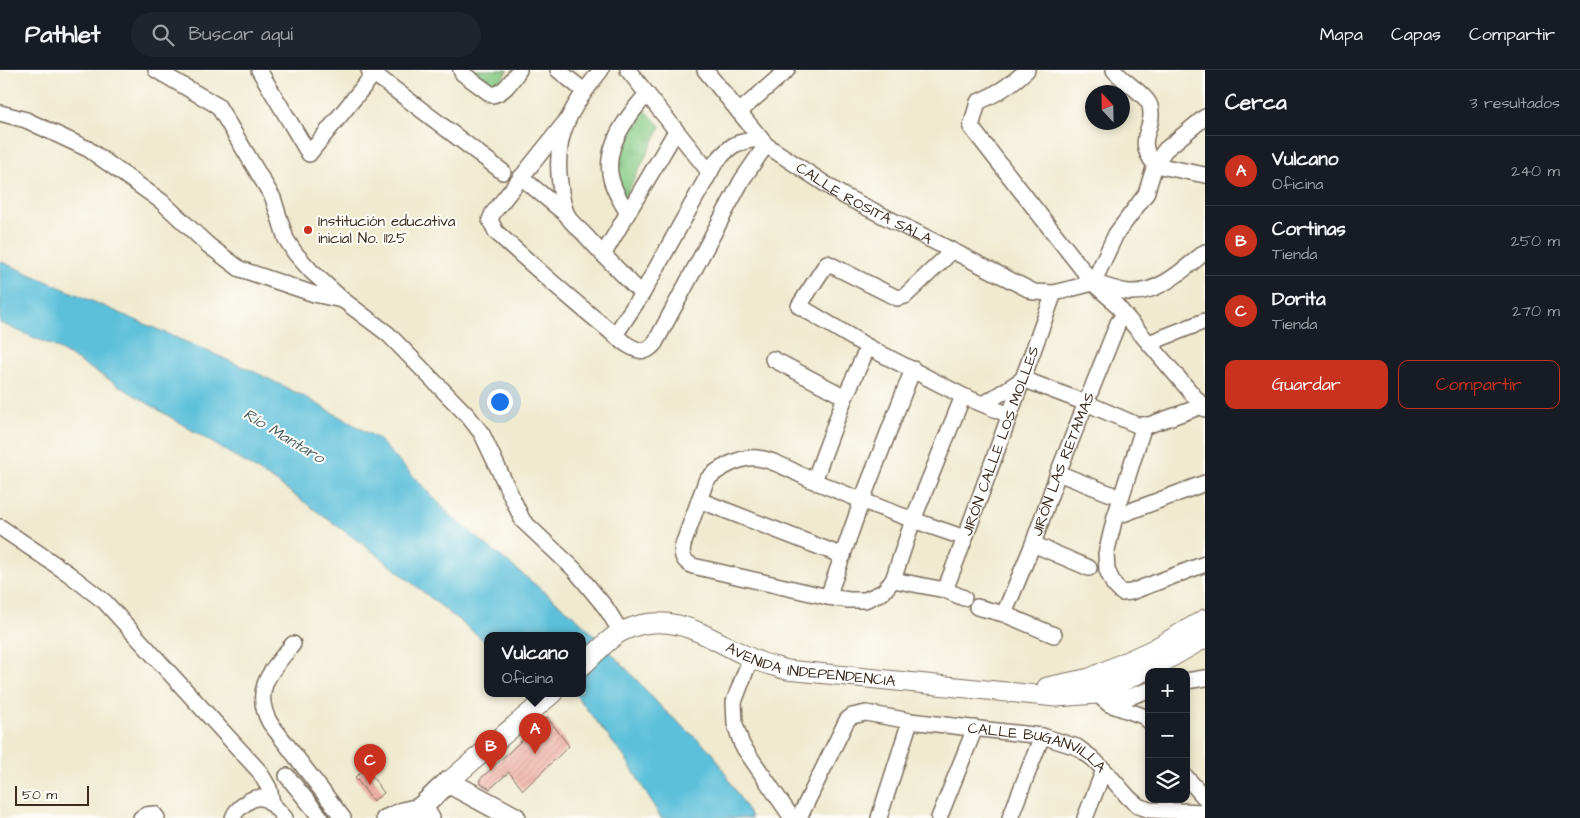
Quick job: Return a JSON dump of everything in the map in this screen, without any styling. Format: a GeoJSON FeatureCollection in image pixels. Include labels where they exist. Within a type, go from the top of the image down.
{"type":"FeatureCollection","features":[{"type":"Feature","properties":{"kind":"highway"},"geometry":{"type":"LineString","coordinates":[[422,814],[448,782],[515,818]]}},
{"type":"Feature","properties":{"kind":"main road","name":"AVENIDA INDEPENDENCIA"},"geometry":{"type":"LineString","coordinates":[[1016,692],[1090,678],[1154,649],[1205,619]]}},
{"type":"Feature","properties":{"kind":"main road","name":"AVENIDA INDEPENDENCIA"},"geometry":{"type":"LineString","coordinates":[[617,635],[646,623],[672,624],[701,632],[751,658],[787,670],[901,682],[1103,699],[1205,638]]}},
{"type":"Feature","properties":{"kind":"main road"},"geometry":{"type":"LineString","coordinates":[[586,662],[617,635]]}},
{"type":"Feature","properties":{"kind":"main road"},"geometry":{"type":"LineString","coordinates":[[448,782],[549,697]]}},
{"type":"Feature","properties":{"kind":"street"},"geometry":{"type":"LineString","coordinates":[[156,70],[218,106],[273,198],[286,239],[295,253],[342,300],[388,334],[468,416],[482,434],[523,521],[574,569],[606,608],[617,635]]}},
{"type":"Feature","properties":{"kind":"street"},"geometry":{"type":"LineString","coordinates":[[259,70],[309,154],[373,71],[503,172]]}},
{"type":"Feature","properties":{"kind":"street"},"geometry":{"type":"LineString","coordinates":[[461,70],[462,73],[492,94],[498,94],[503,90],[519,70]]}},
{"type":"Feature","properties":{"kind":"street"},"geometry":{"type":"LineString","coordinates":[[558,70],[584,90]]}},
{"type":"Feature","properties":{"kind":"street"},"geometry":{"type":"LineString","coordinates":[[601,70],[584,90],[566,121],[492,214],[490,220],[496,232],[574,302],[615,335],[636,350],[644,351],[650,349],[655,343],[763,142],[741,142],[730,146],[715,163],[642,294],[615,335]]}},
{"type":"Feature","properties":{"kind":"street"},"geometry":{"type":"LineString","coordinates":[[628,70],[710,172]]}},
{"type":"Feature","properties":{"kind":"street","name":"CALLE ROSITA SALA"},"geometry":{"type":"LineString","coordinates":[[705,70],[763,142],[842,195],[1034,292],[1054,293]]}},
{"type":"Feature","properties":{"kind":"street"},"geometry":{"type":"LineString","coordinates":[[984,404],[1022,379],[1086,403],[1137,426],[1149,425],[1204,407],[1112,300],[1093,283],[971,126],[978,102],[1006,88],[1027,70]]}},
{"type":"Feature","properties":{"kind":"street"},"geometry":{"type":"LineString","coordinates":[[1114,70],[1120,78],[1147,100],[1150,106],[1145,146],[1147,156],[1155,165],[1205,175]]}},
{"type":"Feature","properties":{"kind":"street"},"geometry":{"type":"LineString","coordinates":[[739,112],[779,73]]}},
{"type":"Feature","properties":{"kind":"street"},"geometry":{"type":"LineString","coordinates":[[627,212],[612,184],[609,165],[617,136],[632,112],[647,94]]}},
{"type":"Feature","properties":{"kind":"street"},"geometry":{"type":"LineString","coordinates":[[0,113],[26,120],[88,149],[161,202],[208,245],[240,269],[314,294],[342,300]]}},
{"type":"Feature","properties":{"kind":"street"},"geometry":{"type":"LineString","coordinates":[[1093,283],[1116,234],[1146,194],[1155,165],[1165,150],[1205,117]]}},
{"type":"Feature","properties":{"kind":"street"},"geometry":{"type":"LineString","coordinates":[[566,121],[560,139],[557,166],[561,196],[568,217]]}},
{"type":"Feature","properties":{"kind":"street"},"geometry":{"type":"LineString","coordinates":[[603,255],[676,131]]}},
{"type":"Feature","properties":{"kind":"street"},"geometry":{"type":"LineString","coordinates":[[1177,141],[1177,169]]}},
{"type":"Feature","properties":{"kind":"street"},"geometry":{"type":"LineString","coordinates":[[521,178],[568,217],[642,294]]}},
{"type":"Feature","properties":{"kind":"street"},"geometry":{"type":"LineString","coordinates":[[950,250],[945,258],[905,296],[897,298],[828,263],[798,306],[868,347],[963,396],[1009,415]]}},
{"type":"Feature","properties":{"kind":"street"},"geometry":{"type":"LineString","coordinates":[[1054,293],[1093,283],[1130,292],[1148,290],[1169,281],[1205,252]]}},
{"type":"Feature","properties":{"kind":"street","name":"JIRÓN CALLE LOS MOLLES"},"geometry":{"type":"LineString","coordinates":[[945,590],[1054,293]]}},
{"type":"Feature","properties":{"kind":"street","name":"JIRÓN LAS RETAMAS"},"geometry":{"type":"LineString","coordinates":[[1004,614],[1034,544],[1058,473],[1118,323],[1124,314]]}},
{"type":"Feature","properties":{"kind":"street"},"geometry":{"type":"LineString","coordinates":[[1149,343],[1205,321]]}},
{"type":"Feature","properties":{"kind":"street"},"geometry":{"type":"LineString","coordinates":[[814,481],[845,397],[868,347]]}},
{"type":"Feature","properties":{"kind":"street"},"geometry":{"type":"LineString","coordinates":[[773,359],[845,397]]}},
{"type":"Feature","properties":{"kind":"street"},"geometry":{"type":"LineString","coordinates":[[828,597],[862,500],[913,369]]}},
{"type":"Feature","properties":{"kind":"street"},"geometry":{"type":"LineString","coordinates":[[963,396],[913,520],[893,580],[883,592],[865,600],[828,597],[693,566],[682,558],[683,545],[706,481],[712,474],[748,458],[766,460],[913,520],[965,538]]}},
{"type":"Feature","properties":{"kind":"street"},"geometry":{"type":"LineString","coordinates":[[1144,425],[1115,517],[1106,554],[1108,570],[1114,585],[1122,593],[1131,592],[1205,564]]}},
{"type":"Feature","properties":{"kind":"street"},"geometry":{"type":"LineString","coordinates":[[1058,473],[1111,494]]}},
{"type":"Feature","properties":{"kind":"street"},"geometry":{"type":"LineString","coordinates":[[1115,517],[1205,483]]}},
{"type":"Feature","properties":{"kind":"street"},"geometry":{"type":"LineString","coordinates":[[699,500],[843,556]]}},
{"type":"Feature","properties":{"kind":"street"},"geometry":{"type":"LineString","coordinates":[[0,527],[69,574],[105,602],[260,771],[269,788],[272,803]]}},
{"type":"Feature","properties":{"kind":"street"},"geometry":{"type":"LineString","coordinates":[[1034,544],[1089,568]]}},
{"type":"Feature","properties":{"kind":"street"},"geometry":{"type":"LineString","coordinates":[[893,580],[945,590],[970,602],[1054,635]]}},
{"type":"Feature","properties":{"kind":"street"},"geometry":{"type":"LineString","coordinates":[[293,644],[268,676],[262,698],[264,712],[270,723],[343,818]]}},
{"type":"Feature","properties":{"kind":"street"},"geometry":{"type":"LineString","coordinates":[[751,658],[734,702],[735,724],[742,745],[800,817]]}},
{"type":"Feature","properties":{"kind":"street"},"geometry":{"type":"LineString","coordinates":[[1190,680],[1205,678]]}},
{"type":"Feature","properties":{"kind":"street"},"geometry":{"type":"LineString","coordinates":[[1103,699],[1145,691]]}},
{"type":"Feature","properties":{"kind":"street"},"geometry":{"type":"LineString","coordinates":[[1103,699],[1145,718]]}},
{"type":"Feature","properties":{"kind":"street","name":"CALLE BUGANVILLA"},"geometry":{"type":"LineString","coordinates":[[800,817],[843,727],[852,716],[866,713],[910,721],[1042,736],[1077,747],[1092,758],[1128,798],[1138,806],[1151,809],[1205,812]]}},
{"type":"Feature","properties":{"kind":"street"},"geometry":{"type":"LineString","coordinates":[[879,818],[910,721]]}},
{"type":"Feature","properties":{"kind":"street"},"geometry":{"type":"LineString","coordinates":[[939,818],[975,728]]}},
{"type":"Feature","properties":{"kind":"street"},"geometry":{"type":"LineString","coordinates":[[1010,818],[1042,736]]}},
{"type":"Feature","properties":{"kind":"street"},"geometry":{"type":"LineString","coordinates":[[1086,818],[1104,770]]}},
{"type":"Feature","properties":{"kind":"street"},"geometry":{"type":"LineString","coordinates":[[287,776],[321,818]]}},
{"type":"Feature","properties":{"kind":"street"},"geometry":{"type":"LineString","coordinates":[[1190,780],[1202,790]]}},
{"type":"Feature","properties":{"kind":"street"},"geometry":{"type":"LineString","coordinates":[[233,818],[236,811],[255,798],[266,798],[284,818]]}},
{"type":"Feature","properties":{"kind":"street"},"geometry":{"type":"LineString","coordinates":[[384,818],[402,810],[422,814]]}},
{"type":"Feature","properties":{"kind":"street"},"geometry":{"type":"LineString","coordinates":[[141,818],[154,814],[157,818]]}},
{"type":"Feature","properties":{"kind":"green space"},"geometry":{"type":"Polygon","coordinates":[[[469,70],[508,70],[498,84],[491,86],[469,70]]]}},
{"type":"Feature","properties":{"kind":"green space"},"geometry":{"type":"Polygon","coordinates":[[[640,105],[661,126],[622,203],[614,181],[617,139],[640,105]]]}},
{"type":"Feature","properties":{"kind":"water","name":"Río Mantaro"},"geometry":{"type":"Polygon","coordinates":[[[0,261],[253,371],[305,397],[377,438],[452,517],[579,620],[663,709],[713,753],[752,818],[661,818],[626,759],[577,697],[586,697],[586,632],[484,632],[484,641],[376,554],[275,481],[54,346],[0,323],[0,261]]]}},
{"type":"Feature","properties":{"kind":"building"},"geometry":{"type":"Polygon","coordinates":[[[547,717],[569,746],[523,790],[509,772],[490,789],[480,783],[480,779],[547,717]]]}},
{"type":"Feature","properties":{"kind":"building"},"geometry":{"type":"Polygon","coordinates":[[[367,769],[384,793],[373,801],[355,777],[367,769]]]}},
{"type":"Feature","properties":{"kind":"place","name":"Institución educativa inicial No. 1125"},"geometry":{"type":"Point","coordinates":[308,230]}},
{"type":"Feature","properties":{"kind":"place","name":"Vulcano"},"geometry":{"type":"Point","coordinates":[535,754]}},
{"type":"Feature","properties":{"kind":"place","name":"Cortinas"},"geometry":{"type":"Point","coordinates":[491,771]}},
{"type":"Feature","properties":{"kind":"place","name":"Dorita"},"geometry":{"type":"Point","coordinates":[370,785]}}]}
